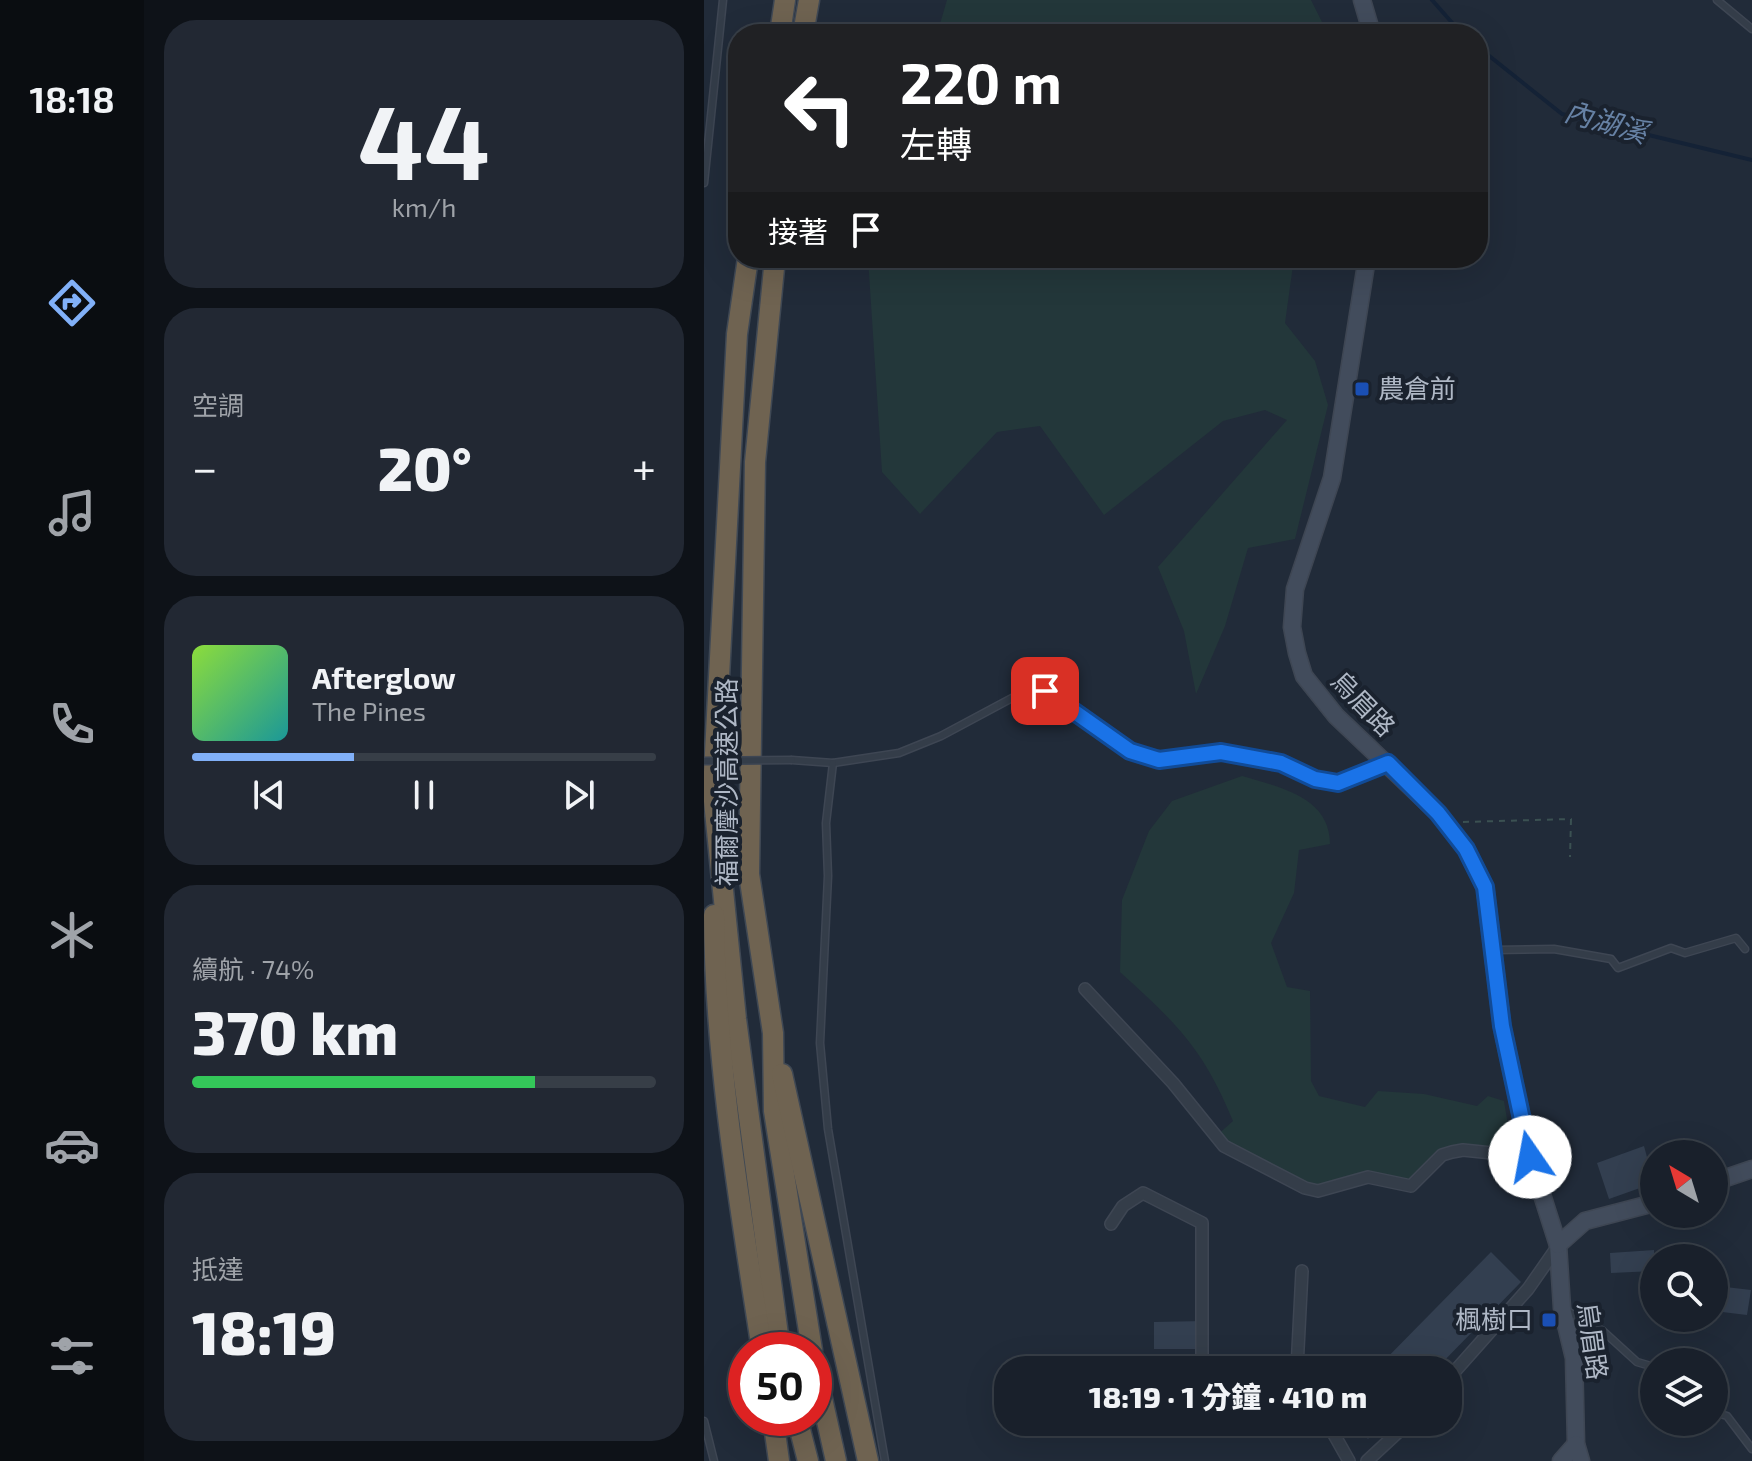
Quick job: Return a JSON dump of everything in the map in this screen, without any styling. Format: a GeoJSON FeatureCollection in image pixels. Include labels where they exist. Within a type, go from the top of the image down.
{"type":"FeatureCollection","features":[{"type":"Feature","properties":{"kind":"highway"},"geometry":{"type":"LineString","coordinates":[[781,24],[785,0]]}},
{"type":"Feature","properties":{"kind":"highway"},"geometry":{"type":"LineString","coordinates":[[805,24],[809,0]]}},
{"type":"Feature","properties":{"kind":"highway","name":"福爾摩沙高速公路"},"geometry":{"type":"LineString","coordinates":[[747,268],[737,334],[713,791],[736,1019],[778,1332]]}},
{"type":"Feature","properties":{"kind":"highway","name":"福爾摩沙高速公路"},"geometry":{"type":"LineString","coordinates":[[774,268],[755,462],[749,874],[773,1033],[774,1111],[809,1332]]}},
{"type":"Feature","properties":{"kind":"highway"},"geometry":{"type":"LineString","coordinates":[[713,791],[714,965],[741,1210],[759,1332]]}},
{"type":"Feature","properties":{"kind":"highway"},"geometry":{"type":"LineString","coordinates":[[773,1033],[868,1461]]}},
{"type":"Feature","properties":{"kind":"highway"},"geometry":{"type":"LineString","coordinates":[[776,1436],[779,1461]]}},
{"type":"Feature","properties":{"kind":"highway"},"geometry":{"type":"LineString","coordinates":[[802,1436],[808,1461]]}},
{"type":"Feature","properties":{"kind":"highway"},"geometry":{"type":"LineString","coordinates":[[830,1436],[836,1461]]}},
{"type":"Feature","properties":{"kind":"main road"},"geometry":{"type":"LineString","coordinates":[[1362,0],[1369,24]]}},
{"type":"Feature","properties":{"kind":"main road","name":"烏眉路"},"geometry":{"type":"LineString","coordinates":[[1366,268],[1332,478],[1295,589],[1292,627],[1304,676],[1336,716],[1388,763],[1446,823],[1466,849],[1485,887],[1502,1026],[1530,1157],[1558,1245],[1562,1308],[1574,1358],[1576,1444],[1581,1461]]}},
{"type":"Feature","properties":{"kind":"main road"},"geometry":{"type":"LineString","coordinates":[[1728,1177],[1752,1169]]}},
{"type":"Feature","properties":{"kind":"main road"},"geometry":{"type":"LineString","coordinates":[[1558,1245],[1585,1221],[1640,1207]]}},
{"type":"Feature","properties":{"kind":"main road"},"geometry":{"type":"LineString","coordinates":[[1561,1461],[1576,1444]]}},
{"type":"Feature","properties":{"kind":"street"},"geometry":{"type":"LineString","coordinates":[[1085,989],[1173,1083],[1224,1146],[1305,1188],[1326,1190],[1368,1177],[1411,1186],[1442,1155],[1463,1150],[1530,1157]]}},
{"type":"Feature","properties":{"kind":"street"},"geometry":{"type":"LineString","coordinates":[[1111,1224],[1123,1206],[1143,1193],[1202,1223],[1202,1356]]}},
{"type":"Feature","properties":{"kind":"street"},"geometry":{"type":"LineString","coordinates":[[1462,1363],[1528,1289],[1558,1245]]}},
{"type":"Feature","properties":{"kind":"street"},"geometry":{"type":"LineString","coordinates":[[1298,1356],[1302,1271]]}},
{"type":"Feature","properties":{"kind":"street"},"geometry":{"type":"LineString","coordinates":[[1335,1436],[1349,1461]]}},
{"type":"Feature","properties":{"kind":"street"},"geometry":{"type":"LineString","coordinates":[[1367,1461],[1394,1436]]}},
{"type":"Feature","properties":{"kind":"lane"},"geometry":{"type":"LineString","coordinates":[[704,183],[723,0]]}},
{"type":"Feature","properties":{"kind":"lane"},"geometry":{"type":"LineString","coordinates":[[1717,0],[1752,29]]}},
{"type":"Feature","properties":{"kind":"lane"},"geometry":{"type":"LineString","coordinates":[[704,761],[833,763],[899,753],[941,736],[1012,698],[1045,691],[1130,751],[1159,760],[1221,752],[1281,763],[1315,779],[1338,783],[1388,763]]}},
{"type":"Feature","properties":{"kind":"lane"},"geometry":{"type":"LineString","coordinates":[[833,763],[826,823],[828,876],[820,1043],[828,1129],[885,1461]]}},
{"type":"Feature","properties":{"kind":"lane"},"geometry":{"type":"LineString","coordinates":[[1495,950],[1554,949],[1611,959],[1618,968],[1671,948],[1685,953],[1736,938],[1745,949]]}},
{"type":"Feature","properties":{"kind":"lane"},"geometry":{"type":"LineString","coordinates":[[1562,1308],[1603,1331],[1640,1363]]}},
{"type":"Feature","properties":{"kind":"lane"},"geometry":{"type":"LineString","coordinates":[[1728,1417],[1752,1449]]}},
{"type":"Feature","properties":{"kind":"lane"},"geometry":{"type":"LineString","coordinates":[[704,1421],[714,1461]]}},
{"type":"Feature","properties":{"kind":"path"},"geometry":{"type":"LineString","coordinates":[[1446,823],[1571,819],[1570,857]]}},
{"type":"Feature","properties":{"kind":"green space"},"geometry":{"type":"Polygon","coordinates":[[[947,0],[1311,0],[1323,24],[940,24],[947,0]]]}},
{"type":"Feature","properties":{"kind":"green space"},"geometry":{"type":"Polygon","coordinates":[[[869,268],[1293,268],[1285,323],[1315,361],[1328,405],[1295,539],[1248,548],[1225,626],[1196,694],[1184,631],[1158,567],[1287,420],[1265,410],[1223,421],[1104,515],[1040,426],[997,432],[920,514],[882,472],[869,268]]]}},
{"type":"Feature","properties":{"kind":"green space"},"geometry":{"type":"Polygon","coordinates":[[[1242,776],[1300,796],[1312,804],[1328,828],[1330,844],[1299,850],[1294,893],[1271,943],[1287,987],[1310,991],[1311,1081],[1319,1096],[1365,1107],[1378,1091],[1424,1094],[1477,1106],[1488,1096],[1504,1101],[1512,1149],[1444,1148],[1409,1185],[1375,1176],[1301,1189],[1215,1137],[1233,1121],[1211,1074],[1173,1023],[1120,972],[1122,900],[1149,831],[1172,801],[1242,776]]]}},
{"type":"Feature","properties":{"kind":"building"},"geometry":{"type":"Polygon","coordinates":[[[1640,1147],[1640,1188],[1609,1199],[1597,1163],[1640,1147]]]}},
{"type":"Feature","properties":{"kind":"building"},"geometry":{"type":"Polygon","coordinates":[[[1640,1251],[1640,1272],[1611,1273],[1610,1253],[1640,1251]]]}},
{"type":"Feature","properties":{"kind":"building"},"geometry":{"type":"Polygon","coordinates":[[[1491,1252],[1521,1282],[1449,1356],[1389,1356],[1491,1252]]]}},
{"type":"Feature","properties":{"kind":"building"},"geometry":{"type":"Polygon","coordinates":[[[1728,1287],[1751,1290],[1747,1315],[1728,1313],[1728,1287]]]}},
{"type":"Feature","properties":{"kind":"building"},"geometry":{"type":"Polygon","coordinates":[[[1204,1321],[1204,1349],[1154,1349],[1154,1322],[1204,1321]]]}},
{"type":"Feature","properties":{"kind":"waterway","name":"內湖溪"},"geometry":{"type":"LineString","coordinates":[[1432,0],[1453,24]]}},
{"type":"Feature","properties":{"kind":"waterway","name":"內湖溪"},"geometry":{"type":"LineString","coordinates":[[1488,55],[1562,114],[1752,160]]}},
{"type":"Feature","properties":{"kind":"place","name":"農倉前"},"geometry":{"type":"Point","coordinates":[1362,389]}},
{"type":"Feature","properties":{"kind":"place","name":"楓樹口"},"geometry":{"type":"Point","coordinates":[1549,1320]}},
{"type":"Feature","properties":{"kind":"route"},"geometry":{"type":"LineString","coordinates":[[1045,691],[1130,751],[1159,760],[1221,752],[1281,763],[1315,779],[1338,783],[1388,763],[1438,813],[1466,849],[1485,887],[1490,907],[1502,1026],[1530,1157]]}}]}
